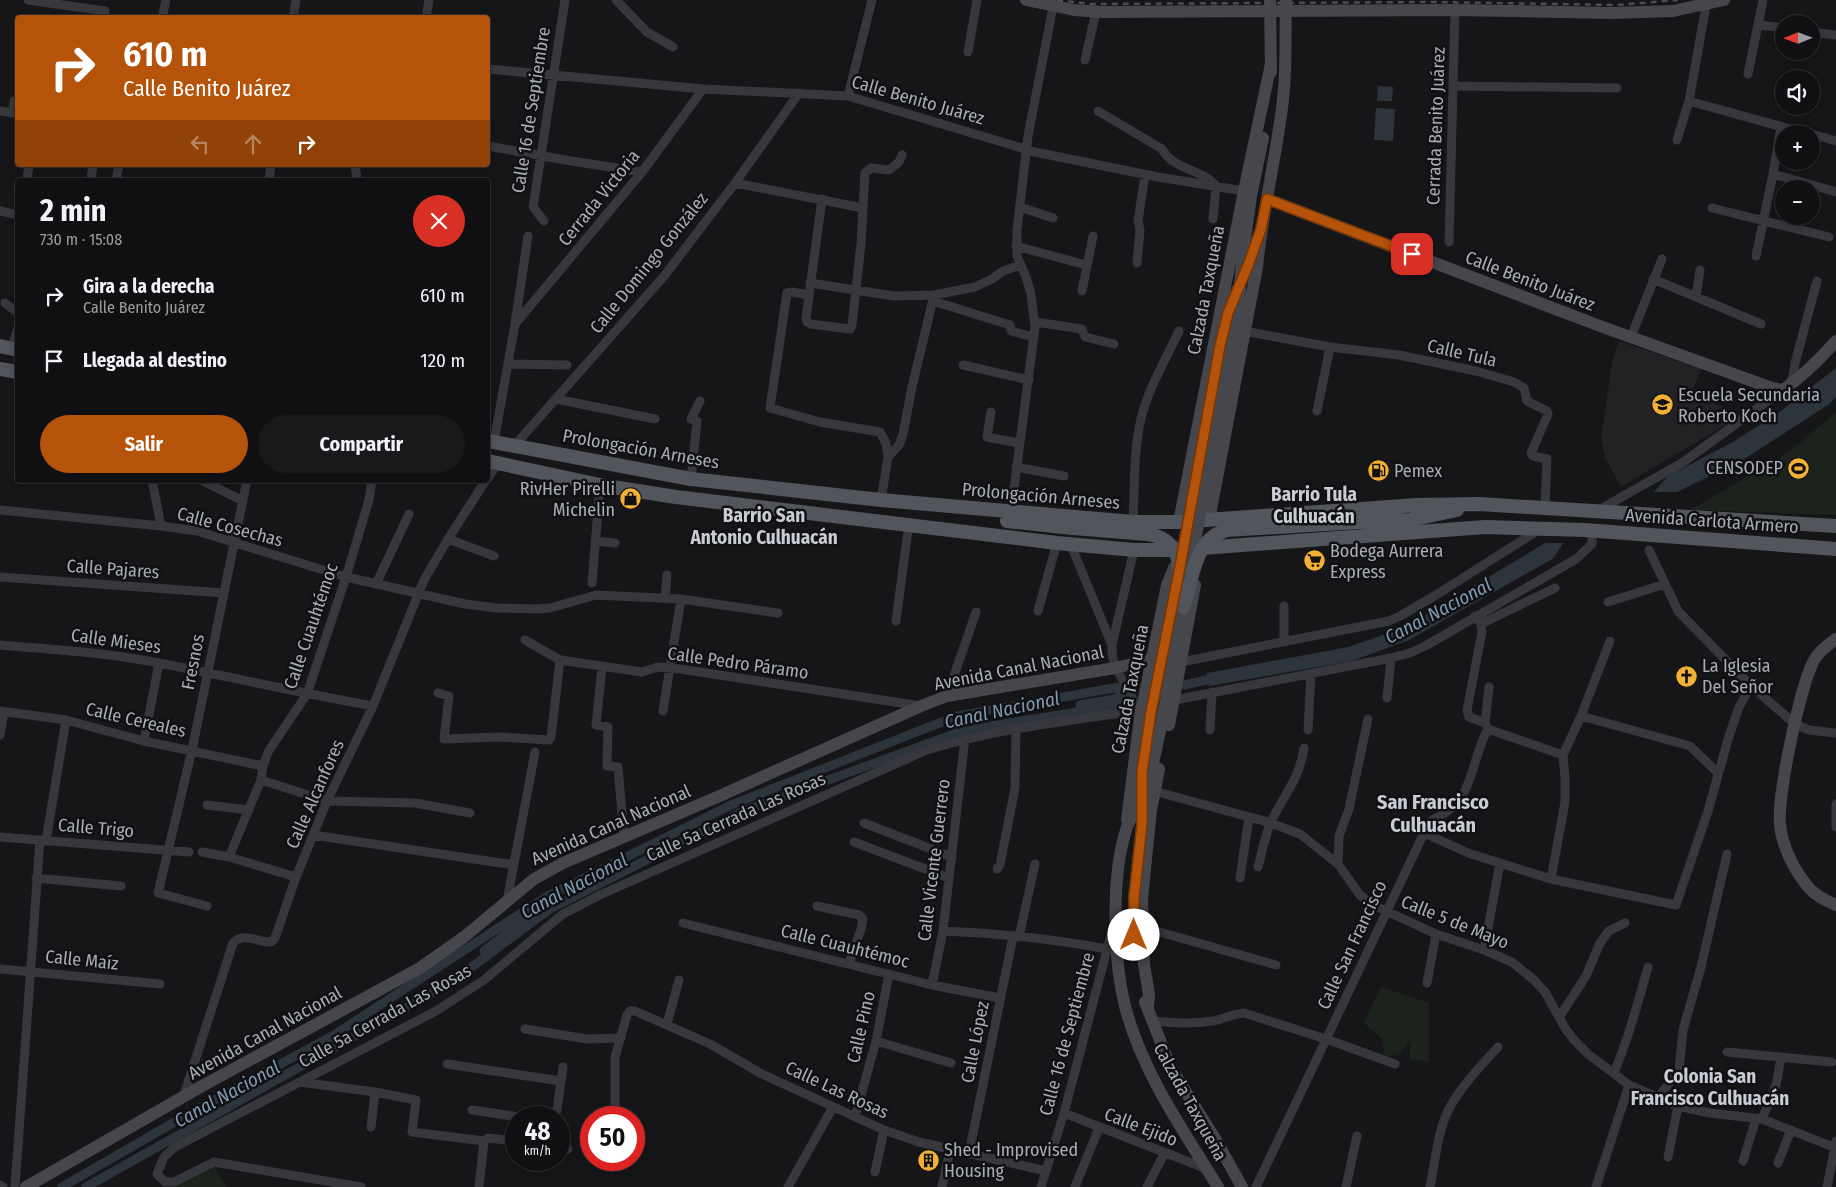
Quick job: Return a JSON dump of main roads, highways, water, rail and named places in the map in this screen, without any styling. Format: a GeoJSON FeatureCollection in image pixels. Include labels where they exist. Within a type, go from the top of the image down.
{"type":"FeatureCollection","features":[{"type":"Feature","properties":{"kind":"main road"},"geometry":{"type":"LineString","coordinates":[[1026,0],[1054,3],[1096,12],[1286,5],[1560,13],[1673,11],[1706,2],[1724,0]]}},
{"type":"Feature","properties":{"kind":"main road"},"geometry":{"type":"LineString","coordinates":[[1560,13],[1561,0]]}},
{"type":"Feature","properties":{"kind":"main road","name":"Calzada Taxqueña"},"geometry":{"type":"LineString","coordinates":[[1209,520],[1257,266],[1261,229],[1284,96],[1286,5]]}},
{"type":"Feature","properties":{"kind":"main road","name":"Calzada Taxqueña"},"geometry":{"type":"LineString","coordinates":[[1127,826],[1137,808],[1150,776],[1156,751],[1238,315],[1242,261],[1251,196],[1273,90],[1270,6]]}},
{"type":"Feature","properties":{"kind":"main road","name":"Calzada Taxqueña"},"geometry":{"type":"LineString","coordinates":[[1179,522],[1271,64]]}},
{"type":"Feature","properties":{"kind":"main road","name":"Calle Benito Juárez"},"geometry":{"type":"LineString","coordinates":[[1267,199],[1772,388],[1786,388],[1802,376],[1835,340]]}},
{"type":"Feature","properties":{"kind":"main road","name":"Calzada Taxqueña"},"geometry":{"type":"LineString","coordinates":[[1242,1187],[1217,1142],[1171,1068],[1143,998],[1136,965],[1134,898],[1142,825],[1142,772],[1151,712],[1179,572],[1220,346],[1228,313],[1261,229]]}},
{"type":"Feature","properties":{"kind":"main road"},"geometry":{"type":"LineString","coordinates":[[0,369],[15,372]]}},
{"type":"Feature","properties":{"kind":"main road","name":"Prolongación Arneses"},"geometry":{"type":"LineString","coordinates":[[491,441],[691,480],[898,502],[1133,522],[1179,522],[1417,505],[1479,504],[1546,507],[1596,512]]}},
{"type":"Feature","properties":{"kind":"main road"},"geometry":{"type":"LineString","coordinates":[[492,462],[600,485],[686,498],[909,524],[944,530],[1134,550],[1203,548]]}},
{"type":"Feature","properties":{"kind":"main road"},"geometry":{"type":"LineString","coordinates":[[1186,482],[1188,490],[1198,496],[1209,494],[1215,484]]}},
{"type":"Feature","properties":{"kind":"main road"},"geometry":{"type":"LineString","coordinates":[[898,502],[952,516],[1148,534],[1160,537],[1174,549],[1178,560],[1179,572]]}},
{"type":"Feature","properties":{"kind":"main road"},"geometry":{"type":"LineString","coordinates":[[1183,607],[1199,553],[1207,542],[1217,534],[1227,530],[1410,520],[1479,504]]}},
{"type":"Feature","properties":{"kind":"main road","name":"Avenida Carlota Armero"},"geometry":{"type":"LineString","coordinates":[[1596,512],[1836,526]]}},
{"type":"Feature","properties":{"kind":"main road","name":"Avenida Carlota Armero"},"geometry":{"type":"LineString","coordinates":[[1203,548],[1428,532],[1485,526],[1540,529],[1590,535],[1836,549]]}},
{"type":"Feature","properties":{"kind":"main road","name":"Calzada Taxqueña"},"geometry":{"type":"LineString","coordinates":[[1148,1007],[1149,995],[1144,964],[1142,899],[1154,791],[1175,700],[1203,548]]}},
{"type":"Feature","properties":{"kind":"main road","name":"Calzada Taxqueña"},"geometry":{"type":"LineString","coordinates":[[1176,550],[1184,554],[1184,560],[1174,568],[1167,586],[1153,659],[1138,715],[1127,826],[1120,861],[1116,918],[1118,969],[1126,1011],[1145,1062],[1159,1090],[1218,1187]]}},
{"type":"Feature","properties":{"kind":"main road"},"geometry":{"type":"LineString","coordinates":[[1167,586],[1177,580],[1183,581],[1191,586],[1194,592]]}},
{"type":"Feature","properties":{"kind":"main road"},"geometry":{"type":"LineString","coordinates":[[1836,639],[1816,658],[1808,675],[1795,724],[1780,808],[1782,833],[1789,857],[1806,884],[1821,898],[1836,905]]}},
{"type":"Feature","properties":{"kind":"main road","name":"Avenida Canal Nacional"},"geometry":{"type":"LineString","coordinates":[[26,1187],[183,1098],[420,968],[464,937],[534,879],[563,863],[947,696],[1115,668],[1153,659]]}},
{"type":"Feature","properties":{"kind":"main road"},"geometry":{"type":"LineString","coordinates":[[1184,1131],[1188,1135],[1198,1134],[1202,1130],[1203,1120]]}},
{"type":"Feature","properties":{"kind":"main road"},"geometry":{"type":"LineString","coordinates":[[1199,1156],[1198,1150],[1203,1142],[1208,1140],[1217,1142]]}},
{"type":"Feature","properties":{"kind":"water"},"geometry":{"type":"Polygon","coordinates":[[[1378,86],[1393,87],[1392,101],[1377,101],[1378,86]]]}},
{"type":"Feature","properties":{"kind":"water"},"geometry":{"type":"Polygon","coordinates":[[[1376,108],[1395,109],[1393,141],[1374,140],[1376,108]]]}},
{"type":"Feature","properties":{"kind":"water"},"geometry":{"type":"Polygon","coordinates":[[[1836,368],[1836,397],[1828,405],[1741,461],[1677,492],[1654,492],[1668,476],[1731,443],[1777,414],[1836,368]]]}},
{"type":"Feature","properties":{"kind":"water","name":"Canal Nacional"},"geometry":{"type":"Polygon","coordinates":[[[1545,543],[1563,543],[1554,558],[1409,640],[1352,661],[1209,686],[1207,673],[1348,647],[1386,634],[1417,620],[1545,543]]]}},
{"type":"Feature","properties":{"kind":"waterway","name":"Canal Nacional"},"geometry":{"type":"LineString","coordinates":[[1185,685],[1219,677]]}},
{"type":"Feature","properties":{"kind":"waterway","name":"Canal Nacional"},"geometry":{"type":"LineString","coordinates":[[62,1187],[185,1116],[334,1035],[546,897],[731,805],[957,716],[1119,687],[1121,705],[965,730],[741,812],[550,909],[453,981],[86,1187]]}},
{"type":"Feature","properties":{"kind":"waterway","name":"Canal Nacional"},"geometry":{"type":"LineString","coordinates":[[1080,705],[1125,697]]}},
{"type":"Feature","properties":{"kind":"waterway","name":"Canal Nacional"},"geometry":{"type":"LineString","coordinates":[[484,951],[539,908]]}},
{"type":"Feature","properties":{"kind":"railway"},"geometry":{"type":"LineString","coordinates":[[1057,0],[1092,4],[1433,2],[1618,5],[1678,0]]}},
{"type":"Feature","properties":{"kind":"place","name":"Escuela Secundaria Roberto Koch"},"geometry":{"type":"Point","coordinates":[1662,405]}},
{"type":"Feature","properties":{"kind":"place","name":"CENSODEP"},"geometry":{"type":"Point","coordinates":[1799,468]}},
{"type":"Feature","properties":{"kind":"place","name":"Pemex"},"geometry":{"type":"Point","coordinates":[1378,471]}},
{"type":"Feature","properties":{"kind":"place","name":"RivHer Pirelli Michelin"},"geometry":{"type":"Point","coordinates":[631,499]}},
{"type":"Feature","properties":{"kind":"place","name":"Bodega Aurrera Express"},"geometry":{"type":"Point","coordinates":[1314,561]}},
{"type":"Feature","properties":{"kind":"place","name":"La Iglesia Del Señor"},"geometry":{"type":"Point","coordinates":[1686,676]}},
{"type":"Feature","properties":{"kind":"place","name":"Shed - Improvised Housing"},"geometry":{"type":"Point","coordinates":[928,1160]}},
{"type":"Feature","properties":{"kind":"district","name":"Barrio Tula Culhuacán"},"geometry":{"type":"Point","coordinates":[1314,505]}},
{"type":"Feature","properties":{"kind":"district","name":"Barrio San Antonio Culhuacán"},"geometry":{"type":"Point","coordinates":[764,526]}},
{"type":"Feature","properties":{"kind":"district","name":"San Francisco Culhuacán"},"geometry":{"type":"Point","coordinates":[1433,814]}},
{"type":"Feature","properties":{"kind":"district","name":"Colonia San Francisco Culhuacán"},"geometry":{"type":"Point","coordinates":[1710,1087]}}]}
